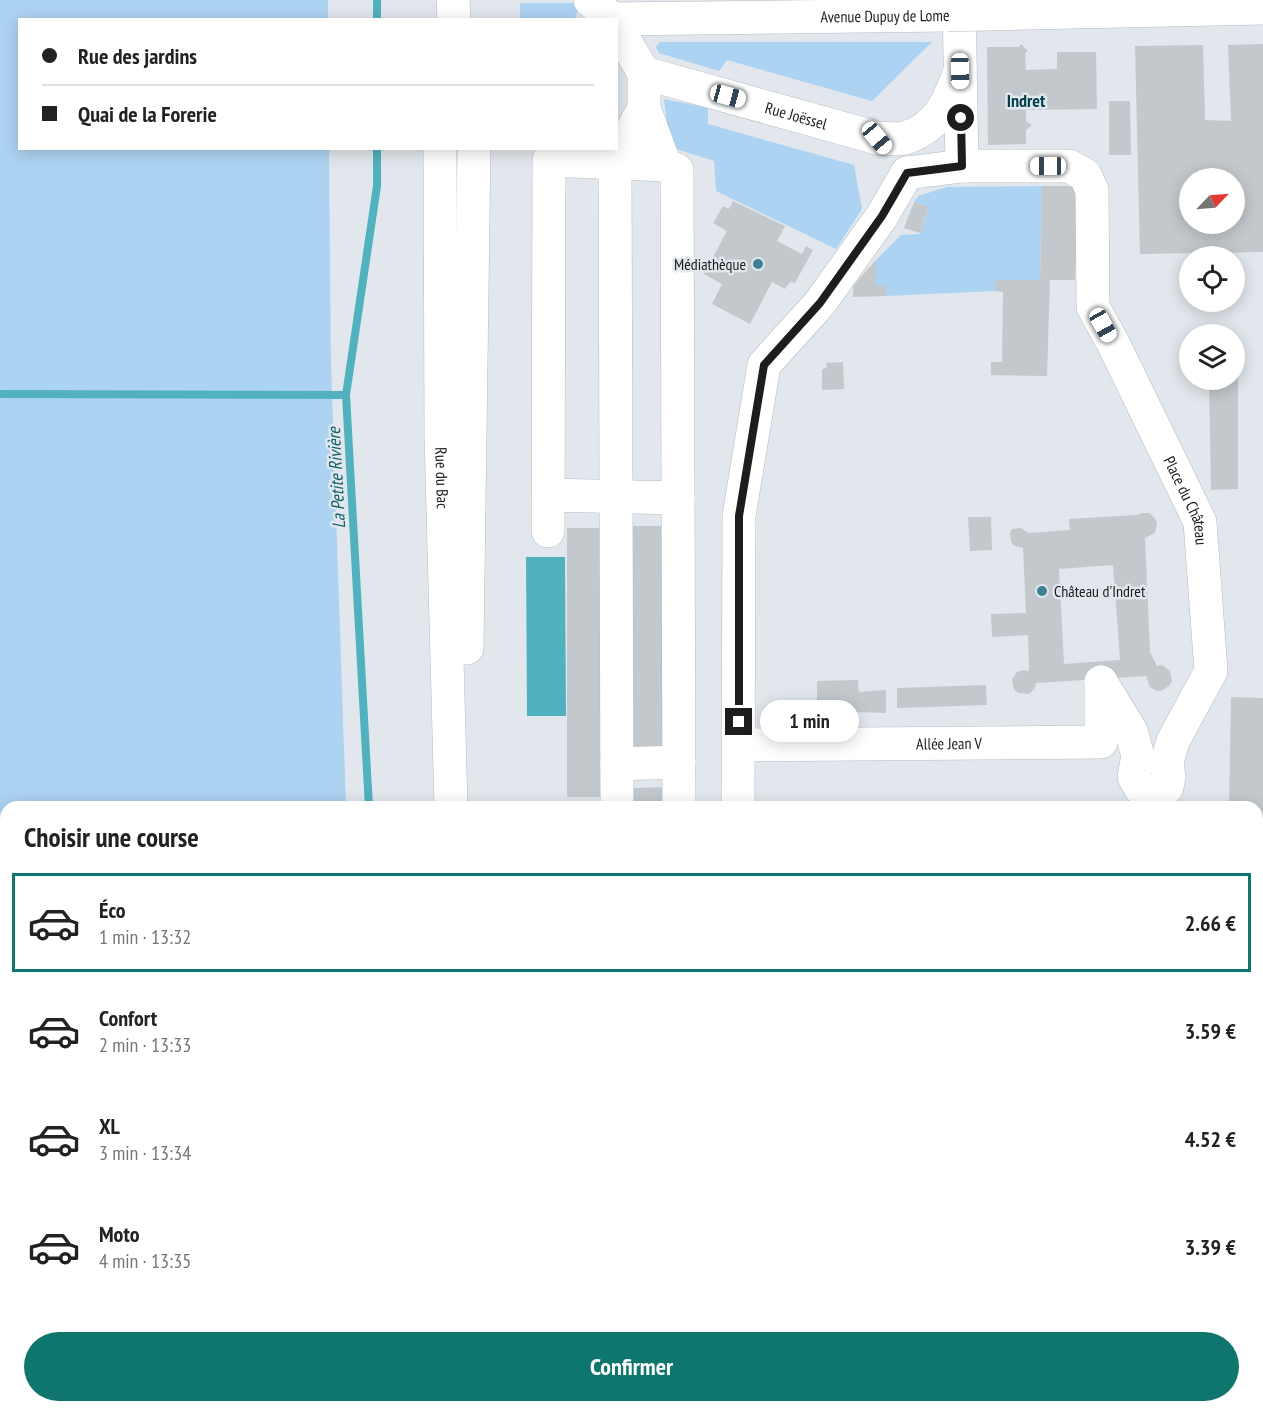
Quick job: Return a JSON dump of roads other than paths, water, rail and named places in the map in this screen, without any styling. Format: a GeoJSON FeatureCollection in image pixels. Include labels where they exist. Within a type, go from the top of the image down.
{"type":"FeatureCollection","features":[{"type":"Feature","properties":{"kind":"main road"},"geometry":{"type":"LineString","coordinates":[[453,0],[454,18]]}},
{"type":"Feature","properties":{"kind":"main road"},"geometry":{"type":"LineString","coordinates":[[590,0],[612,18]]}},
{"type":"Feature","properties":{"kind":"main road"},"geometry":{"type":"LineString","coordinates":[[613,18],[614,0]]}},
{"type":"Feature","properties":{"kind":"main road","name":"Avenue Dupuy de Lome"},"geometry":{"type":"LineString","coordinates":[[618,19],[964,10],[1263,8]]}},
{"type":"Feature","properties":{"kind":"main road"},"geometry":{"type":"LineString","coordinates":[[962,166],[960,71],[964,10]]}},
{"type":"Feature","properties":{"kind":"main road"},"geometry":{"type":"LineString","coordinates":[[618,29],[644,73],[644,108],[665,165]]}},
{"type":"Feature","properties":{"kind":"main road","name":"Rue Joëssel"},"geometry":{"type":"LineString","coordinates":[[644,73],[877,138],[904,138],[928,128],[949,103],[960,71]]}},
{"type":"Feature","properties":{"kind":"main road"},"geometry":{"type":"LineString","coordinates":[[617,801],[615,162],[644,108]]}},
{"type":"Feature","properties":{"kind":"main road"},"geometry":{"type":"LineString","coordinates":[[738,801],[739,516],[764,365],[820,303],[882,216],[907,173],[877,138]]}},
{"type":"Feature","properties":{"kind":"main road","name":"Rue du Bac"},"geometry":{"type":"LineString","coordinates":[[440,150],[441,436],[451,801]]}},
{"type":"Feature","properties":{"kind":"main road","name":"Rue du Bac"},"geometry":{"type":"LineString","coordinates":[[469,801],[466,711],[474,150]]}},
{"type":"Feature","properties":{"kind":"main road"},"geometry":{"type":"LineString","coordinates":[[548,531],[549,160],[665,165],[676,170],[679,801]]}},
{"type":"Feature","properties":{"kind":"main road","name":"Place du Château"},"geometry":{"type":"LineString","coordinates":[[907,173],[962,166],[1069,166],[1085,175],[1092,190],[1093,307],[1113,343],[1200,522],[1211,671],[1173,741],[1167,762],[1169,777],[1167,787],[1153,791],[1141,789],[1134,777],[1138,756],[1131,731],[1101,682]]}},
{"type":"Feature","properties":{"kind":"main road"},"geometry":{"type":"LineString","coordinates":[[549,495],[678,498]]}},
{"type":"Feature","properties":{"kind":"main road","name":"Allée Jean V"},"geometry":{"type":"LineString","coordinates":[[739,745],[1101,742],[1101,682]]}},
{"type":"Feature","properties":{"kind":"main road"},"geometry":{"type":"LineString","coordinates":[[617,764],[679,762]]}},
{"type":"Feature","properties":{"kind":"waterway","name":"La Petite Rivière"},"geometry":{"type":"LineString","coordinates":[[377,0],[377,18]]}},
{"type":"Feature","properties":{"kind":"waterway","name":"La Petite Rivière"},"geometry":{"type":"LineString","coordinates":[[369,801],[346,395],[377,186],[377,150]]}},
{"type":"Feature","properties":{"kind":"waterway"},"geometry":{"type":"LineString","coordinates":[[0,394],[346,395]]}},
{"type":"Feature","properties":{"kind":"place","name":"Médiathèque"},"geometry":{"type":"Point","coordinates":[758,264]}},
{"type":"Feature","properties":{"kind":"place","name":"Château d'Indret"},"geometry":{"type":"Point","coordinates":[1042,591]}},
{"type":"Feature","properties":{"kind":"district","name":"Indret"},"geometry":{"type":"Point","coordinates":[1026,100]}}]}
